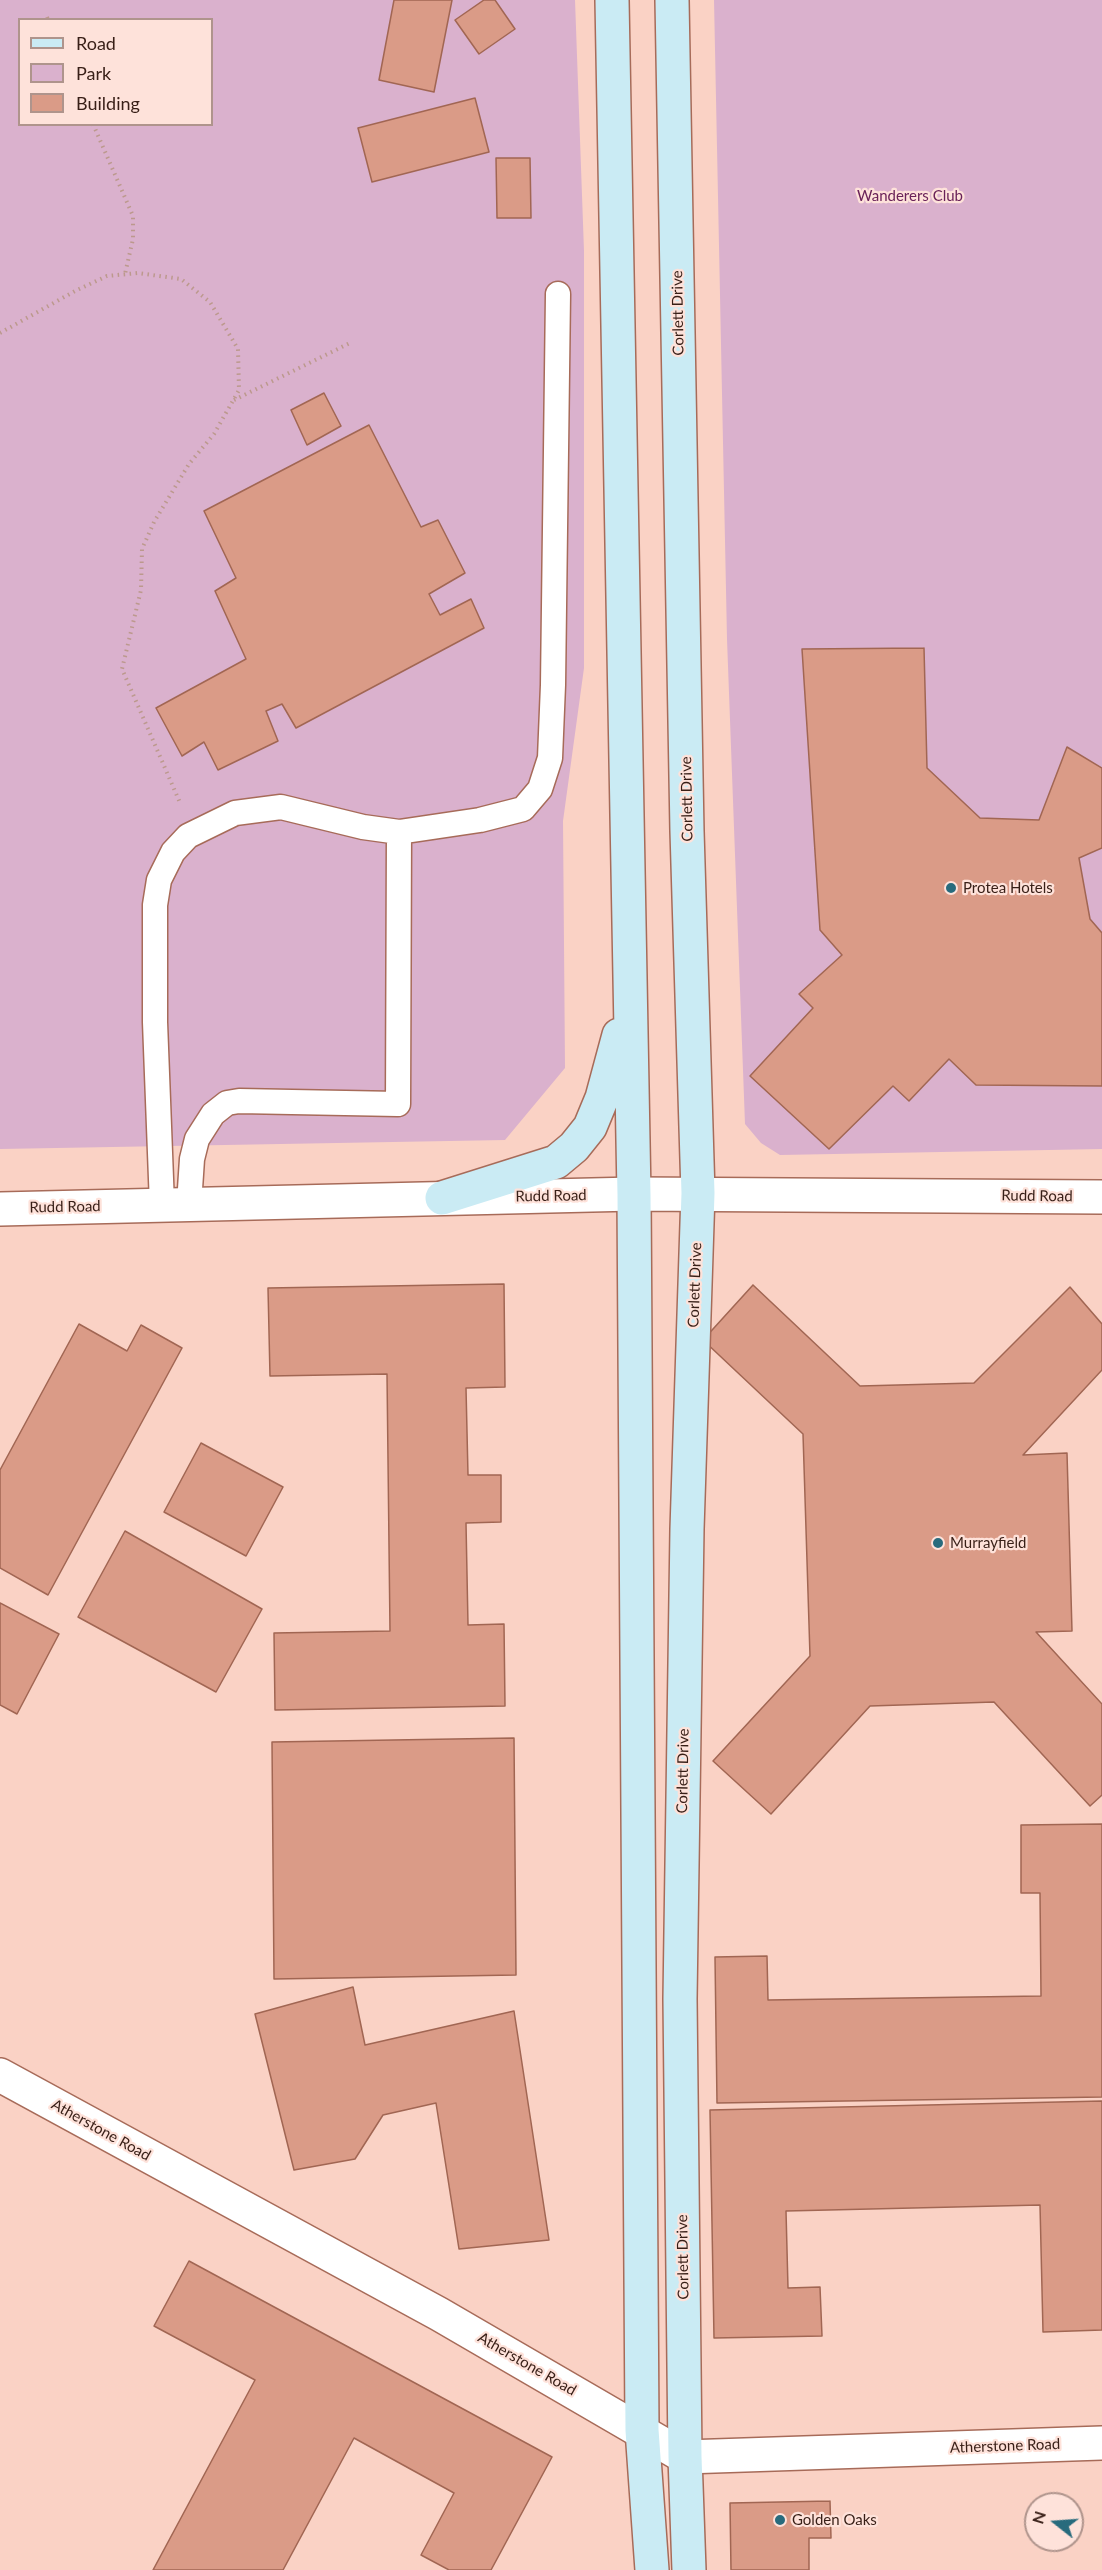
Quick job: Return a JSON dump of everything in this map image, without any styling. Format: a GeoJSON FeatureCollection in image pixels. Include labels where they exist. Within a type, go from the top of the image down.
{"type":"FeatureCollection","features":[{"type":"Feature","properties":{"kind":"main road"},"geometry":{"type":"LineString","coordinates":[[612,0],[634,1194],[642,2430],[652,2570]]}},
{"type":"Feature","properties":{"kind":"main road","name":"Corlett Drive"},"geometry":{"type":"LineString","coordinates":[[672,0],[687,831],[698,1194],[687,1541],[680,1999],[685,2457],[689,2570]]}},
{"type":"Feature","properties":{"kind":"main road"},"geometry":{"type":"LineString","coordinates":[[442,1198],[556,1162],[574,1147],[590,1127],[602,1098],[617,1045],[629,974]]}},
{"type":"Feature","properties":{"kind":"street","name":"Rudd Road"},"geometry":{"type":"LineString","coordinates":[[0,1209],[634,1194],[1102,1197]]}},
{"type":"Feature","properties":{"kind":"street","name":"Atherstone Road"},"geometry":{"type":"LineString","coordinates":[[0,2076],[439,2314],[685,2457],[1102,2443]]}},
{"type":"Feature","properties":{"kind":"lane"},"geometry":{"type":"LineString","coordinates":[[176,1204],[155,1022],[155,904],[159,880],[173,852],[193,833],[235,813],[281,807],[363,827],[399,832],[480,820],[523,809],[540,789],[550,758],[553,685],[558,294]]}},
{"type":"Feature","properties":{"kind":"lane"},"geometry":{"type":"LineString","coordinates":[[176,1204],[197,1139],[213,1114],[227,1103],[239,1101],[398,1104],[399,832]]}},
{"type":"Feature","properties":{"kind":"path"},"geometry":{"type":"LineString","coordinates":[[94,126],[133,216],[134,239],[125,274]]}},
{"type":"Feature","properties":{"kind":"path"},"geometry":{"type":"LineString","coordinates":[[0,333],[75,291],[107,276],[138,273],[181,279],[210,302],[238,349],[239,390],[214,434],[189,464],[154,522],[142,549],[141,590],[122,669],[193,833]]}},
{"type":"Feature","properties":{"kind":"path"},"geometry":{"type":"LineString","coordinates":[[234,400],[352,342]]}},
{"type":"Feature","properties":{"kind":"green space"},"geometry":{"type":"Polygon","coordinates":[[[0,0],[575,0],[584,251],[584,668],[563,821],[565,1068],[505,1140],[0,1149],[0,0]]]}},
{"type":"Feature","properties":{"kind":"green space","name":"Wanderers Club"},"geometry":{"type":"Polygon","coordinates":[[[714,0],[1102,0],[1102,1149],[780,1155],[761,1143],[745,1124],[727,639],[714,0]]]}},
{"type":"Feature","properties":{"kind":"building"},"geometry":{"type":"Polygon","coordinates":[[[394,0],[452,0],[434,92],[379,80],[394,0]]]}},
{"type":"Feature","properties":{"kind":"building"},"geometry":{"type":"Polygon","coordinates":[[[484,0],[495,0],[515,29],[479,54],[455,20],[484,0]]]}},
{"type":"Feature","properties":{"kind":"building"},"geometry":{"type":"Polygon","coordinates":[[[475,98],[489,152],[372,182],[358,128],[475,98]]]}},
{"type":"Feature","properties":{"kind":"building"},"geometry":{"type":"Polygon","coordinates":[[[496,158],[530,158],[531,218],[497,218],[496,158]]]}},
{"type":"Feature","properties":{"kind":"building"},"geometry":{"type":"Polygon","coordinates":[[[324,393],[341,426],[307,445],[291,410],[324,393]]]}},
{"type":"Feature","properties":{"kind":"building"},"geometry":{"type":"Polygon","coordinates":[[[369,425],[421,527],[438,520],[465,573],[429,594],[440,615],[471,599],[484,628],[296,728],[282,704],[266,711],[278,741],[218,770],[204,742],[182,756],[156,708],[246,659],[215,591],[236,578],[204,511],[369,425]]]}},
{"type":"Feature","properties":{"kind":"building","name":"Protea Hotels"},"geometry":{"type":"Polygon","coordinates":[[[924,648],[927,768],[980,818],[1039,820],[1067,747],[1102,768],[1102,848],[1079,858],[1090,919],[1102,933],[1102,1086],[976,1085],[949,1059],[909,1101],[893,1086],[829,1149],[750,1076],[813,1008],[799,994],[842,955],[820,930],[802,649],[924,648]]]}},
{"type":"Feature","properties":{"kind":"building"},"geometry":{"type":"Polygon","coordinates":[[[504,1284],[505,1387],[466,1388],[468,1475],[501,1475],[501,1522],[466,1523],[468,1625],[504,1624],[505,1706],[275,1710],[274,1633],[390,1631],[387,1374],[270,1376],[268,1288],[504,1284]]]}},
{"type":"Feature","properties":{"kind":"building","name":"Murrayfield"},"geometry":{"type":"Polygon","coordinates":[[[753,1285],[860,1386],[974,1383],[1070,1287],[1102,1324],[1102,1370],[1023,1455],[1067,1453],[1072,1631],[1036,1632],[1102,1704],[1102,1795],[1090,1806],[994,1702],[870,1706],[771,1814],[713,1761],[810,1656],[803,1434],[703,1340],[753,1285]]]}},
{"type":"Feature","properties":{"kind":"building"},"geometry":{"type":"Polygon","coordinates":[[[79,1324],[127,1351],[141,1325],[182,1348],[48,1595],[0,1568],[0,1470],[79,1324]]]}},
{"type":"Feature","properties":{"kind":"building"},"geometry":{"type":"Polygon","coordinates":[[[201,1443],[283,1487],[246,1556],[164,1512],[201,1443]]]}},
{"type":"Feature","properties":{"kind":"building"},"geometry":{"type":"Polygon","coordinates":[[[125,1531],[262,1609],[216,1692],[78,1617],[125,1531]]]}},
{"type":"Feature","properties":{"kind":"building"},"geometry":{"type":"Polygon","coordinates":[[[0,1603],[59,1634],[17,1714],[0,1705],[0,1603]]]}},
{"type":"Feature","properties":{"kind":"building"},"geometry":{"type":"Polygon","coordinates":[[[514,1738],[516,1975],[274,1979],[272,1742],[514,1738]]]}},
{"type":"Feature","properties":{"kind":"building"},"geometry":{"type":"Polygon","coordinates":[[[1102,1824],[1102,2097],[717,2103],[715,1957],[767,1956],[768,2000],[1041,1996],[1040,1893],[1021,1893],[1021,1825],[1102,1824]]]}},
{"type":"Feature","properties":{"kind":"building"},"geometry":{"type":"Polygon","coordinates":[[[353,1987],[365,2045],[514,2011],[549,2240],[459,2249],[436,2103],[383,2115],[355,2159],[294,2170],[255,2014],[353,1987]]]}},
{"type":"Feature","properties":{"kind":"building"},"geometry":{"type":"Polygon","coordinates":[[[1102,2101],[1102,2330],[1043,2332],[1040,2205],[786,2211],[788,2288],[820,2287],[822,2336],[714,2338],[710,2110],[1102,2101]]]}},
{"type":"Feature","properties":{"kind":"building"},"geometry":{"type":"Polygon","coordinates":[[[189,2261],[552,2457],[491,2570],[449,2570],[421,2555],[454,2493],[354,2438],[283,2570],[153,2570],[255,2380],[154,2326],[189,2261]]]}},
{"type":"Feature","properties":{"kind":"building","name":"Golden Oaks"},"geometry":{"type":"Polygon","coordinates":[[[830,2501],[831,2538],[809,2538],[809,2570],[731,2570],[730,2503],[830,2501]]]}},
{"type":"Feature","properties":{"kind":"place","name":"Protea Hotels"},"geometry":{"type":"Point","coordinates":[951,888]}},
{"type":"Feature","properties":{"kind":"place","name":"Murrayfield"},"geometry":{"type":"Point","coordinates":[938,1543]}},
{"type":"Feature","properties":{"kind":"place","name":"Golden Oaks"},"geometry":{"type":"Point","coordinates":[780,2520]}}]}
